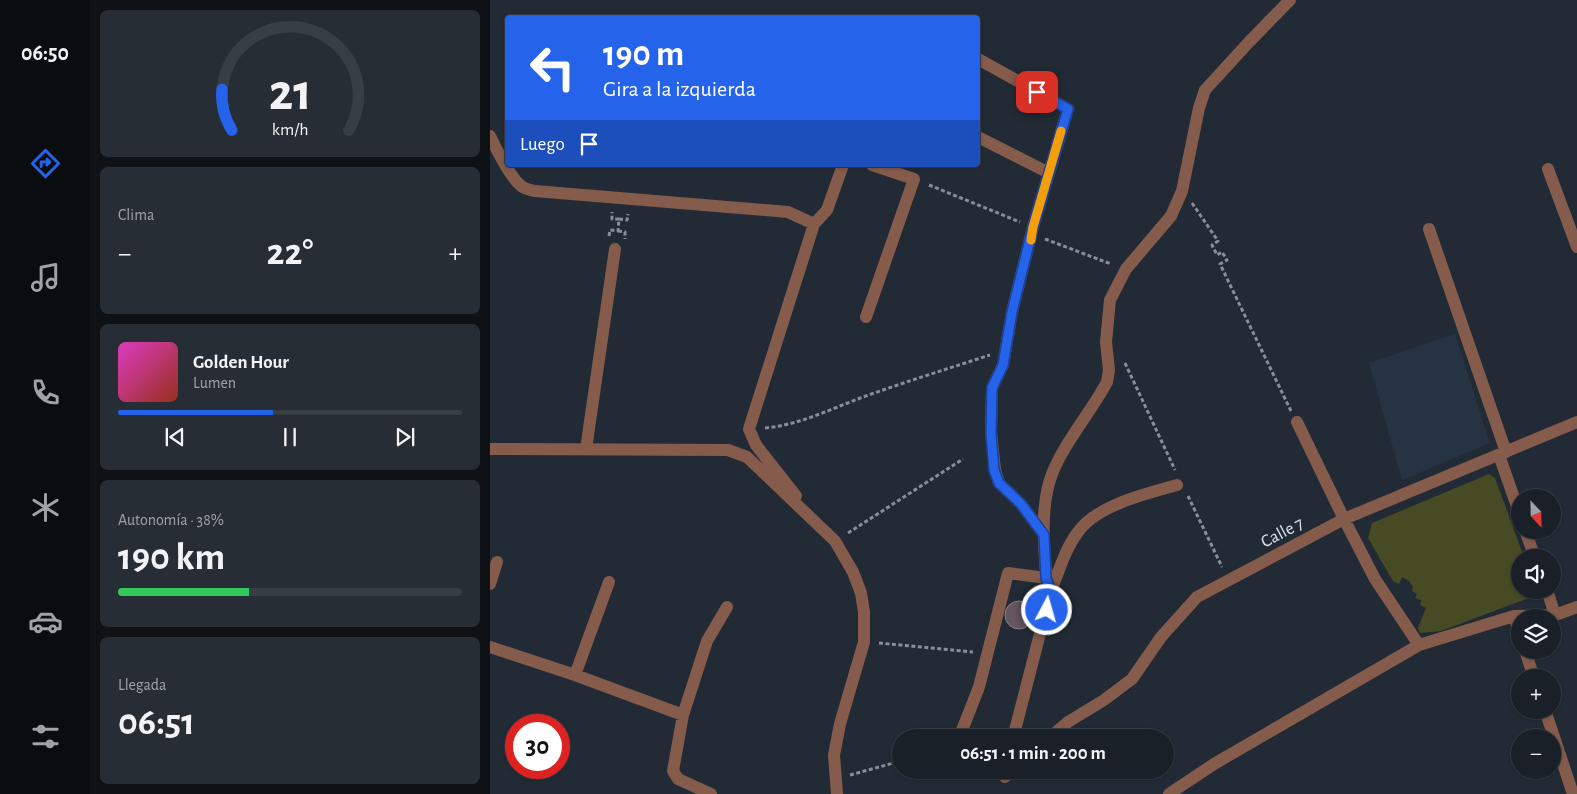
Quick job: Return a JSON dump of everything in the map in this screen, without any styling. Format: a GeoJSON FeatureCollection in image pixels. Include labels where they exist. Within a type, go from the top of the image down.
{"type":"FeatureCollection","features":[{"type":"Feature","properties":{"kind":"street"},"geometry":{"type":"LineString","coordinates":[[1051,591],[1046,578],[1045,501],[1052,474],[1107,382],[1109,370],[1106,342],[1110,300],[1126,269],[1171,216],[1182,191],[1199,108],[1205,90],[1290,0]]}},
{"type":"Feature","properties":{"kind":"street"},"geometry":{"type":"LineString","coordinates":[[980,60],[1068,109],[1049,172],[1012,312],[1004,350],[1003,365],[992,388],[991,434],[994,470],[999,483],[1021,504],[1044,535]]}},
{"type":"Feature","properties":{"kind":"street"},"geometry":{"type":"LineString","coordinates":[[490,136],[505,162]]}},
{"type":"Feature","properties":{"kind":"street"},"geometry":{"type":"LineString","coordinates":[[980,138],[1049,172]]}},
{"type":"Feature","properties":{"kind":"street"},"geometry":{"type":"LineString","coordinates":[[508,167],[520,186],[535,191],[788,212],[814,224]]}},
{"type":"Feature","properties":{"kind":"street"},"geometry":{"type":"LineString","coordinates":[[814,520],[756,445],[749,429],[814,224],[826,210],[842,167]]}},
{"type":"Feature","properties":{"kind":"street"},"geometry":{"type":"LineString","coordinates":[[866,317],[914,179],[878,167]]}},
{"type":"Feature","properties":{"kind":"street"},"geometry":{"type":"LineString","coordinates":[[1548,169],[1577,246]]}},
{"type":"Feature","properties":{"kind":"street"},"geometry":{"type":"LineString","coordinates":[[1428,229],[1512,489]]}},
{"type":"Feature","properties":{"kind":"street"},"geometry":{"type":"LineString","coordinates":[[586,449],[612,243]]}},
{"type":"Feature","properties":{"kind":"street"},"geometry":{"type":"LineString","coordinates":[[1297,422],[1344,520],[1375,579],[1419,645]]}},
{"type":"Feature","properties":{"kind":"street","name":"Calle 7"},"geometry":{"type":"LineString","coordinates":[[1060,729],[1132,679],[1161,637],[1197,597],[1344,520],[1577,422]]}},
{"type":"Feature","properties":{"kind":"street"},"geometry":{"type":"LineString","coordinates":[[490,449],[728,450],[747,457],[781,492],[814,520],[835,541],[853,572],[864,612],[864,642],[840,724],[834,755],[837,794]]}},
{"type":"Feature","properties":{"kind":"street"},"geometry":{"type":"LineString","coordinates":[[1015,729],[1051,591],[1067,550],[1078,531],[1093,518],[1114,505],[1134,497],[1180,485]]}},
{"type":"Feature","properties":{"kind":"street"},"geometry":{"type":"LineString","coordinates":[[490,584],[497,562]]}},
{"type":"Feature","properties":{"kind":"street"},"geometry":{"type":"LineString","coordinates":[[963,729],[979,687],[1008,573],[1046,578]]}},
{"type":"Feature","properties":{"kind":"street"},"geometry":{"type":"LineString","coordinates":[[575,675],[609,582]]}},
{"type":"Feature","properties":{"kind":"street"},"geometry":{"type":"LineString","coordinates":[[711,794],[678,779],[673,771],[683,715],[707,641],[727,607]]}},
{"type":"Feature","properties":{"kind":"street"},"geometry":{"type":"LineString","coordinates":[[1561,613],[1577,607]]}},
{"type":"Feature","properties":{"kind":"street"},"geometry":{"type":"LineString","coordinates":[[1169,794],[1214,764],[1419,645],[1511,617]]}},
{"type":"Feature","properties":{"kind":"street"},"geometry":{"type":"LineString","coordinates":[[490,647],[575,675],[683,715]]}},
{"type":"Feature","properties":{"kind":"street"},"geometry":{"type":"LineString","coordinates":[[1548,719],[1573,794]]}},
{"type":"Feature","properties":{"kind":"path"},"geometry":{"type":"LineString","coordinates":[[914,179],[1126,269]]}},
{"type":"Feature","properties":{"kind":"path"},"geometry":{"type":"LineString","coordinates":[[1182,191],[1195,205],[1218,241],[1212,245],[1217,255],[1222,252],[1227,260],[1220,264],[1297,422]]}},
{"type":"Feature","properties":{"kind":"path"},"geometry":{"type":"LineString","coordinates":[[613,207],[612,219],[619,220],[626,220],[629,209]]}},
{"type":"Feature","properties":{"kind":"path"},"geometry":{"type":"LineString","coordinates":[[612,243],[610,230],[618,231],[619,220]]}},
{"type":"Feature","properties":{"kind":"path"},"geometry":{"type":"LineString","coordinates":[[749,429],[774,427],[815,416],[864,397],[1004,350]]}},
{"type":"Feature","properties":{"kind":"path"},"geometry":{"type":"LineString","coordinates":[[1122,355],[1180,485],[1228,580]]}},
{"type":"Feature","properties":{"kind":"path"},"geometry":{"type":"LineString","coordinates":[[835,541],[963,459]]}},
{"type":"Feature","properties":{"kind":"path"},"geometry":{"type":"LineString","coordinates":[[864,642],[988,653]]}},
{"type":"Feature","properties":{"kind":"path"},"geometry":{"type":"LineString","coordinates":[[835,779],[892,763]]}},
{"type":"Feature","properties":{"kind":"shaded area"},"geometry":{"type":"Polygon","coordinates":[[[1455,334],[1490,443],[1402,480],[1369,363],[1455,334]]]}},
{"type":"Feature","properties":{"kind":"green space"},"geometry":{"type":"Polygon","coordinates":[[[1489,474],[1495,478],[1511,522],[1511,539],[1517,539],[1521,549],[1511,549],[1511,599],[1526,599],[1441,631],[1420,633],[1418,628],[1426,608],[1420,605],[1421,600],[1415,598],[1417,594],[1412,591],[1413,587],[1409,581],[1402,577],[1399,584],[1393,581],[1368,538],[1372,523],[1489,474]]]}},
{"type":"Feature","properties":{"kind":"building"},"geometry":{"type":"Polygon","coordinates":[[[1019,601],[1029,605],[1033,615],[1029,625],[1019,629],[1009,625],[1005,615],[1009,605],[1019,601]]]}},
{"type":"Feature","properties":{"kind":"slow traffic"},"geometry":{"type":"LineString","coordinates":[[1031,240],[1033,227],[1061,131]]}},
{"type":"Feature","properties":{"kind":"route"},"geometry":{"type":"LineString","coordinates":[[1037,92],[1068,109],[1033,227],[1012,312],[1004,350],[1003,365],[992,388],[991,434],[994,470],[999,483],[1021,504],[1044,535],[1046,578],[1051,591],[1047,610]]}}]}
